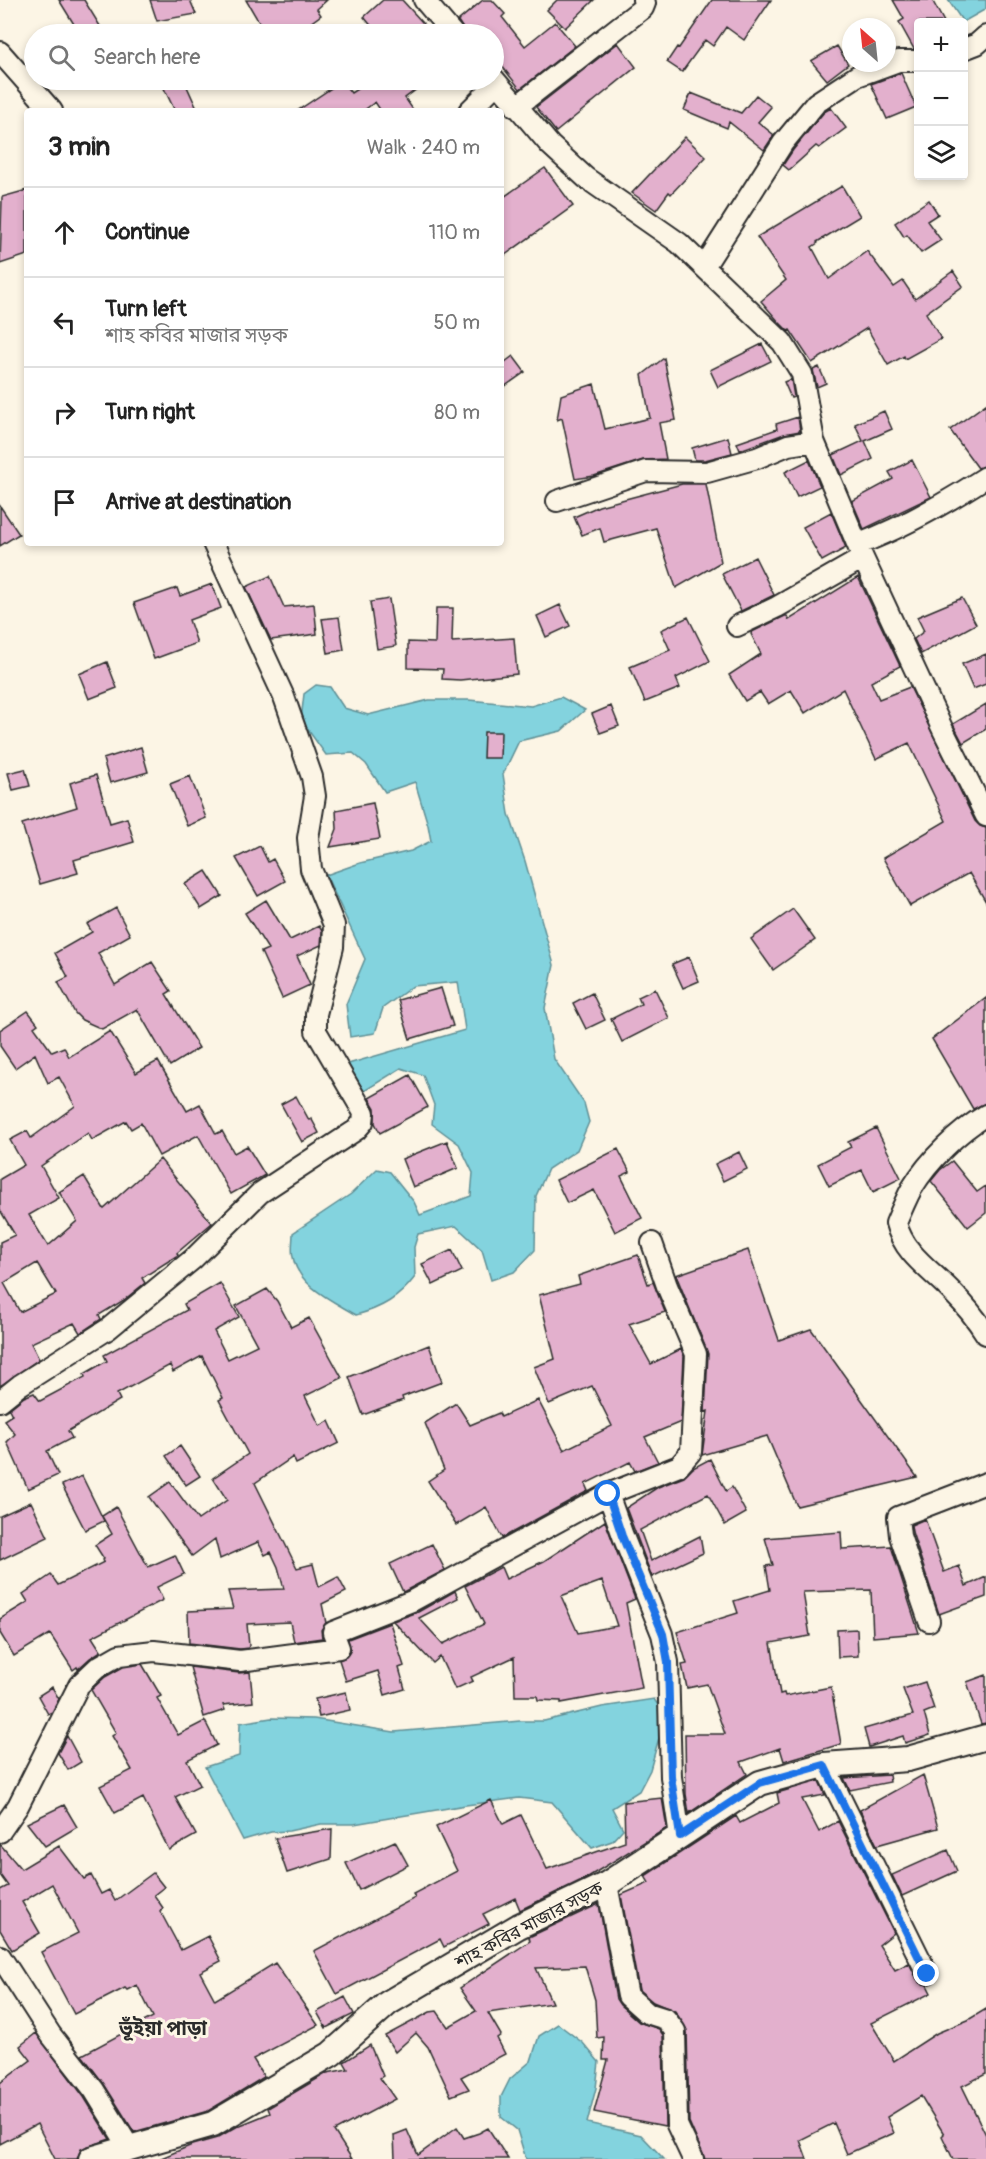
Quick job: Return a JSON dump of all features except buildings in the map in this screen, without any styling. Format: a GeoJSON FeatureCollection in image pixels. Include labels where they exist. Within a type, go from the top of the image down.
{"type":"FeatureCollection","features":[{"type":"Feature","properties":{"kind":"street"},"geometry":{"type":"LineString","coordinates":[[424,0],[444,24]]}},
{"type":"Feature","properties":{"kind":"street"},"geometry":{"type":"LineString","coordinates":[[516,106],[642,8],[645,3],[643,0]]}},
{"type":"Feature","properties":{"kind":"street"},"geometry":{"type":"LineString","coordinates":[[968,47],[977,44],[986,36]]}},
{"type":"Feature","properties":{"kind":"street"},"geometry":{"type":"LineString","coordinates":[[0,52],[24,79]]}},
{"type":"Feature","properties":{"kind":"street"},"geometry":{"type":"LineString","coordinates":[[704,267],[783,143],[816,103],[857,76],[898,61],[914,61]]}},
{"type":"Feature","properties":{"kind":"street"},"geometry":{"type":"LineString","coordinates":[[33,90],[49,108]]}},
{"type":"Feature","properties":{"kind":"street"},"geometry":{"type":"LineString","coordinates":[[472,108],[487,90]]}},
{"type":"Feature","properties":{"kind":"street"},"geometry":{"type":"LineString","coordinates":[[503,90],[550,145],[586,178],[679,243],[782,342],[802,374],[814,441],[861,551],[942,730],[986,816]]}},
{"type":"Feature","properties":{"kind":"street"},"geometry":{"type":"LineString","coordinates":[[557,501],[646,471],[707,472],[757,458],[788,445],[814,441]]}},
{"type":"Feature","properties":{"kind":"street"},"geometry":{"type":"LineString","coordinates":[[736,626],[777,607],[890,532],[986,477]]}},
{"type":"Feature","properties":{"kind":"street"},"geometry":{"type":"LineString","coordinates":[[0,1401],[20,1385],[108,1329],[193,1258],[260,1193],[356,1130],[363,1122],[364,1113],[316,1032],[316,1014],[333,948],[334,925],[311,869],[308,838],[315,796],[312,777],[284,697],[214,546]]}},
{"type":"Feature","properties":{"kind":"street"},"geometry":{"type":"LineString","coordinates":[[986,1116],[971,1124],[934,1159],[913,1187],[896,1223],[898,1233],[910,1251],[954,1293],[986,1334]]}},
{"type":"Feature","properties":{"kind":"street"},"geometry":{"type":"LineString","coordinates":[[0,1832],[18,1806],[79,1685],[98,1667],[118,1655],[154,1651],[240,1661],[339,1648],[333,1632],[412,1601],[608,1494],[679,1466],[691,1452],[696,1354],[667,1286],[652,1243]]}},
{"type":"Feature","properties":{"kind":"street"},"geometry":{"type":"LineString","coordinates":[[929,1621],[900,1536],[898,1517],[986,1483]]}},
{"type":"Feature","properties":{"kind":"street"},"geometry":{"type":"LineString","coordinates":[[608,1494],[622,1536],[663,1634],[668,1662],[671,1777],[680,1836]]}},
{"type":"Feature","properties":{"kind":"street","name":"শাহ কবির মাজার সড়ক"},"geometry":{"type":"LineString","coordinates":[[91,2159],[213,2124],[331,2054],[388,2003],[519,1926],[608,1884],[760,1783],[824,1765],[908,1759],[986,1737]]}},
{"type":"Feature","properties":{"kind":"street"},"geometry":{"type":"LineString","coordinates":[[824,1765],[927,1974]]}},
{"type":"Feature","properties":{"kind":"street"},"geometry":{"type":"LineString","coordinates":[[608,1884],[628,1996],[647,2013],[666,2019],[675,2031],[677,2125],[693,2159]]}},
{"type":"Feature","properties":{"kind":"street"},"geometry":{"type":"LineString","coordinates":[[0,1956],[51,2035],[94,2090],[129,2147]]}},
{"type":"Feature","properties":{"kind":"water"},"geometry":{"type":"Polygon","coordinates":[[[948,0],[986,0],[986,9],[968,19],[960,18],[948,0]]]}},
{"type":"Feature","properties":{"kind":"water"},"geometry":{"type":"Polygon","coordinates":[[[316,685],[330,687],[344,708],[368,715],[429,700],[469,700],[531,706],[561,697],[585,710],[561,731],[519,741],[503,774],[509,814],[525,861],[554,965],[545,1008],[554,1059],[584,1103],[589,1122],[577,1150],[548,1169],[536,1196],[535,1250],[514,1272],[491,1280],[482,1250],[456,1226],[418,1234],[414,1247],[415,1277],[403,1291],[389,1301],[356,1315],[318,1292],[302,1276],[292,1254],[293,1233],[351,1194],[377,1169],[390,1172],[414,1202],[420,1215],[471,1196],[473,1173],[459,1144],[432,1124],[434,1105],[423,1075],[401,1068],[361,1093],[348,1064],[465,1030],[458,982],[413,986],[383,1008],[375,1033],[350,1037],[346,1004],[365,959],[326,875],[360,863],[411,851],[431,841],[415,782],[385,792],[366,764],[353,753],[326,755],[301,720],[304,694],[316,685]]]}},
{"type":"Feature","properties":{"kind":"water"},"geometry":{"type":"Polygon","coordinates":[[[654,1699],[665,1716],[650,1770],[639,1791],[612,1808],[623,1829],[612,1841],[592,1848],[552,1802],[519,1798],[354,1824],[321,1824],[289,1831],[271,1832],[243,1840],[205,1767],[239,1756],[240,1723],[271,1718],[314,1719],[394,1732],[544,1721],[602,1707],[654,1699]]]}},
{"type":"Feature","properties":{"kind":"water"},"geometry":{"type":"Polygon","coordinates":[[[558,2024],[583,2043],[599,2062],[596,2088],[587,2123],[641,2135],[664,2159],[526,2159],[517,2130],[501,2117],[501,2097],[510,2079],[531,2061],[539,2036],[558,2024]]]}},
{"type":"Feature","properties":{"kind":"district","name":"ভূঁইয়া পাড়া"},"geometry":{"type":"Point","coordinates":[163,2028]}},
{"type":"Feature","properties":{"kind":"route"},"geometry":{"type":"LineString","coordinates":[[608,1494],[622,1536],[663,1634],[668,1662],[671,1777],[680,1836],[760,1783],[824,1765],[927,1974]]}}]}
